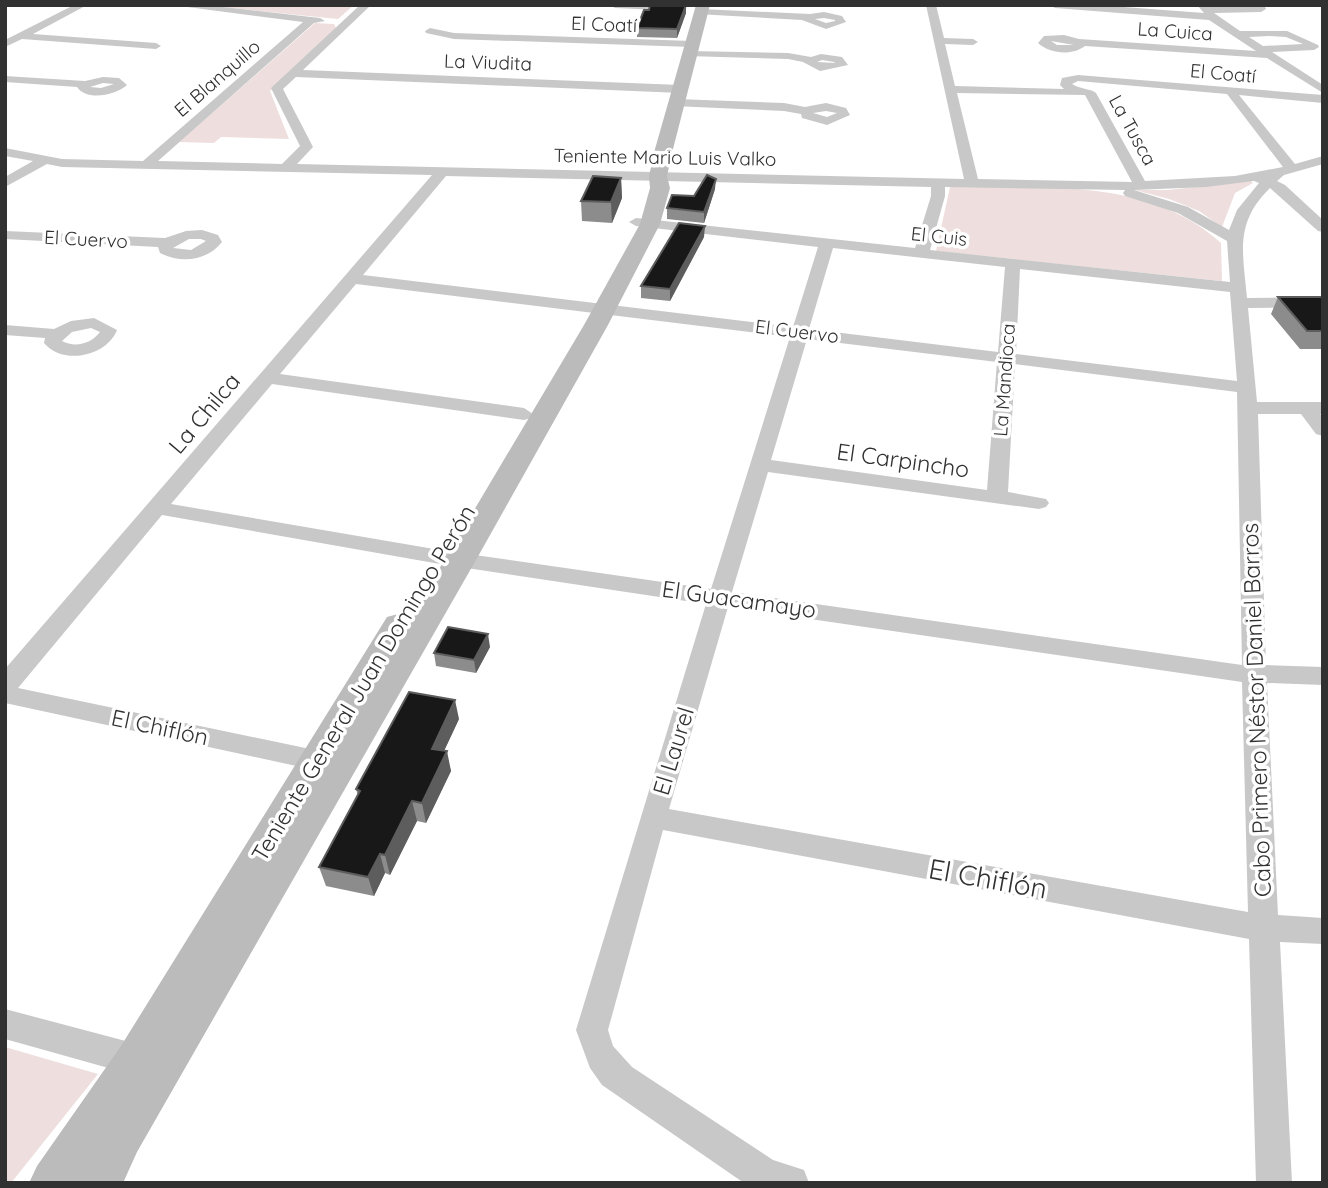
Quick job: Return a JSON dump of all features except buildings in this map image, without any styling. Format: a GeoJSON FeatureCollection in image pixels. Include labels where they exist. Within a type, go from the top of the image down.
{"type":"FeatureCollection","features":[{"type":"Feature","properties":{"kind":"main road","name":"Teniente General Juan Domingo Perón"},"geometry":{"type":"LineString","coordinates":[[98,1183],[120,1135],[643,223],[650,187],[658,176],[703,9]]}},
{"type":"Feature","properties":{"kind":"main road","name":"Teniente General Juan Domingo Perón"},"geometry":{"type":"LineString","coordinates":[[54,1183],[87,1141],[137,1060],[315,760],[451,558],[524,414],[596,308]]}},
{"type":"Feature","properties":{"kind":"street"},"geometry":{"type":"LineString","coordinates":[[5,44],[82,5]]}},
{"type":"Feature","properties":{"kind":"street"},"geometry":{"type":"LineString","coordinates":[[177,5],[346,23]]}},
{"type":"Feature","properties":{"kind":"street"},"geometry":{"type":"LineString","coordinates":[[288,167],[307,147],[277,88],[366,5]]}},
{"type":"Feature","properties":{"kind":"street"},"geometry":{"type":"LineString","coordinates":[[615,5],[810,17]]}},
{"type":"Feature","properties":{"kind":"street"},"geometry":{"type":"LineString","coordinates":[[931,5],[972,183]]}},
{"type":"Feature","properties":{"kind":"street"},"geometry":{"type":"LineString","coordinates":[[1055,5],[1207,11],[1261,9],[1259,5]]}},
{"type":"Feature","properties":{"kind":"street"},"geometry":{"type":"LineString","coordinates":[[1207,11],[1323,90]]}},
{"type":"Feature","properties":{"kind":"street","name":"El Blanquillo"},"geometry":{"type":"LineString","coordinates":[[146,165],[312,20]]}},
{"type":"Feature","properties":{"kind":"street"},"geometry":{"type":"LineString","coordinates":[[5,28],[34,29]]}},
{"type":"Feature","properties":{"kind":"street","name":"El Coatí"},"geometry":{"type":"LineString","coordinates":[[430,32],[454,36],[788,56],[809,60]]}},
{"type":"Feature","properties":{"kind":"street"},"geometry":{"type":"LineString","coordinates":[[1238,34],[1290,33],[1300,36],[1314,47],[1264,52]]}},
{"type":"Feature","properties":{"kind":"street"},"geometry":{"type":"LineString","coordinates":[[22,36],[156,46]]}},
{"type":"Feature","properties":{"kind":"street"},"geometry":{"type":"LineString","coordinates":[[938,41],[973,42]]}},
{"type":"Feature","properties":{"kind":"street","name":"La Cuica"},"geometry":{"type":"LineString","coordinates":[[1078,42],[1264,52]]}},
{"type":"Feature","properties":{"kind":"street","name":"La Viudita"},"geometry":{"type":"LineString","coordinates":[[293,73],[679,96],[807,111]]}},
{"type":"Feature","properties":{"kind":"street"},"geometry":{"type":"LineString","coordinates":[[1300,76],[1323,75]]}},
{"type":"Feature","properties":{"kind":"street"},"geometry":{"type":"LineString","coordinates":[[5,79],[85,84]]}},
{"type":"Feature","properties":{"kind":"street","name":"El Coatí"},"geometry":{"type":"LineString","coordinates":[[1084,93],[1066,85],[1066,80],[1323,99]]}},
{"type":"Feature","properties":{"kind":"street","name":"El Coatí"},"geometry":{"type":"LineString","coordinates":[[951,89],[1084,93],[1099,85],[1119,82]]}},
{"type":"Feature","properties":{"kind":"street"},"geometry":{"type":"LineString","coordinates":[[1232,92],[1274,176],[1285,192],[1323,228]]}},
{"type":"Feature","properties":{"kind":"street","name":"La Tusca"},"geometry":{"type":"LineString","coordinates":[[1084,93],[1141,186]]}},
{"type":"Feature","properties":{"kind":"street","name":"Teniente Mario Luis Valko"},"geometry":{"type":"LineString","coordinates":[[5,152],[43,161],[146,165],[1086,186],[1190,184],[1274,176],[1323,160]]}},
{"type":"Feature","properties":{"kind":"street"},"geometry":{"type":"LineString","coordinates":[[5,183],[43,161]]}},
{"type":"Feature","properties":{"kind":"street","name":"La Chilca"},"geometry":{"type":"LineString","coordinates":[[5,686],[349,278],[442,172]]}},
{"type":"Feature","properties":{"kind":"street","name":"Cabo Primero Néstor Daniel Barros"},"geometry":{"type":"LineString","coordinates":[[1274,176],[1251,198],[1243,210],[1234,239],[1246,397],[1274,1183]]}},
{"type":"Feature","properties":{"kind":"street"},"geometry":{"type":"LineString","coordinates":[[921,254],[938,196],[938,182]]}},
{"type":"Feature","properties":{"kind":"street"},"geometry":{"type":"LineString","coordinates":[[1086,186],[1153,199],[1183,210],[1234,239]]}},
{"type":"Feature","properties":{"kind":"street","name":"El Cuis"},"geometry":{"type":"LineString","coordinates":[[643,223],[1013,264],[1239,296],[1323,302]]}},
{"type":"Feature","properties":{"kind":"street","name":"El Cuervo"},"geometry":{"type":"LineString","coordinates":[[5,234],[167,243]]}},
{"type":"Feature","properties":{"kind":"street","name":"El Laurel"},"geometry":{"type":"LineString","coordinates":[[773,1181],[605,1066],[597,1052],[592,1030],[653,817],[827,243]]}},
{"type":"Feature","properties":{"kind":"street","name":"La Mandioca"},"geometry":{"type":"LineString","coordinates":[[997,497],[1013,264]]}},
{"type":"Feature","properties":{"kind":"street","name":"El Cuervo"},"geometry":{"type":"LineString","coordinates":[[349,278],[1005,356],[1314,408]]}},
{"type":"Feature","properties":{"kind":"street"},"geometry":{"type":"LineString","coordinates":[[5,330],[56,334]]}},
{"type":"Feature","properties":{"kind":"street"},"geometry":{"type":"LineString","coordinates":[[266,378],[524,414]]}},
{"type":"Feature","properties":{"kind":"street"},"geometry":{"type":"LineString","coordinates":[[1314,408],[1323,430]]}},
{"type":"Feature","properties":{"kind":"street","name":"El Carpincho"},"geometry":{"type":"LineString","coordinates":[[761,466],[1039,503]]}},
{"type":"Feature","properties":{"kind":"street","name":"El Guacamayo"},"geometry":{"type":"LineString","coordinates":[[156,508],[451,558],[1254,676],[1323,676]]}},
{"type":"Feature","properties":{"kind":"street","name":"El Chiflón"},"geometry":{"type":"LineString","coordinates":[[5,694],[315,760]]}},
{"type":"Feature","properties":{"kind":"street","name":"El Chiflón"},"geometry":{"type":"LineString","coordinates":[[653,817],[1264,928],[1323,931]]}},
{"type":"Feature","properties":{"kind":"street"},"geometry":{"type":"LineString","coordinates":[[5,1024],[137,1060]]}},
{"type":"Feature","properties":{"kind":"shaded area"},"geometry":{"type":"Polygon","coordinates":[[[201,5],[354,5],[338,19],[201,5]]]}},
{"type":"Feature","properties":{"kind":"shaded area"},"geometry":{"type":"Polygon","coordinates":[[[315,23],[334,24],[336,28],[270,91],[289,139],[221,137],[214,143],[179,142],[315,23]]]}},
{"type":"Feature","properties":{"kind":"shaded area"},"geometry":{"type":"Polygon","coordinates":[[[1250,181],[1253,183],[1235,193],[1222,227],[1199,211],[1135,190],[1168,190],[1250,181]]]}},
{"type":"Feature","properties":{"kind":"shaded area"},"geometry":{"type":"Polygon","coordinates":[[[950,187],[1092,191],[1161,207],[1192,222],[1221,243],[1222,281],[936,251],[950,187]]]}},
{"type":"Feature","properties":{"kind":"shaded area"},"geometry":{"type":"Polygon","coordinates":[[[5,1047],[98,1074],[11,1183],[5,1183],[5,1047]]]}}]}
